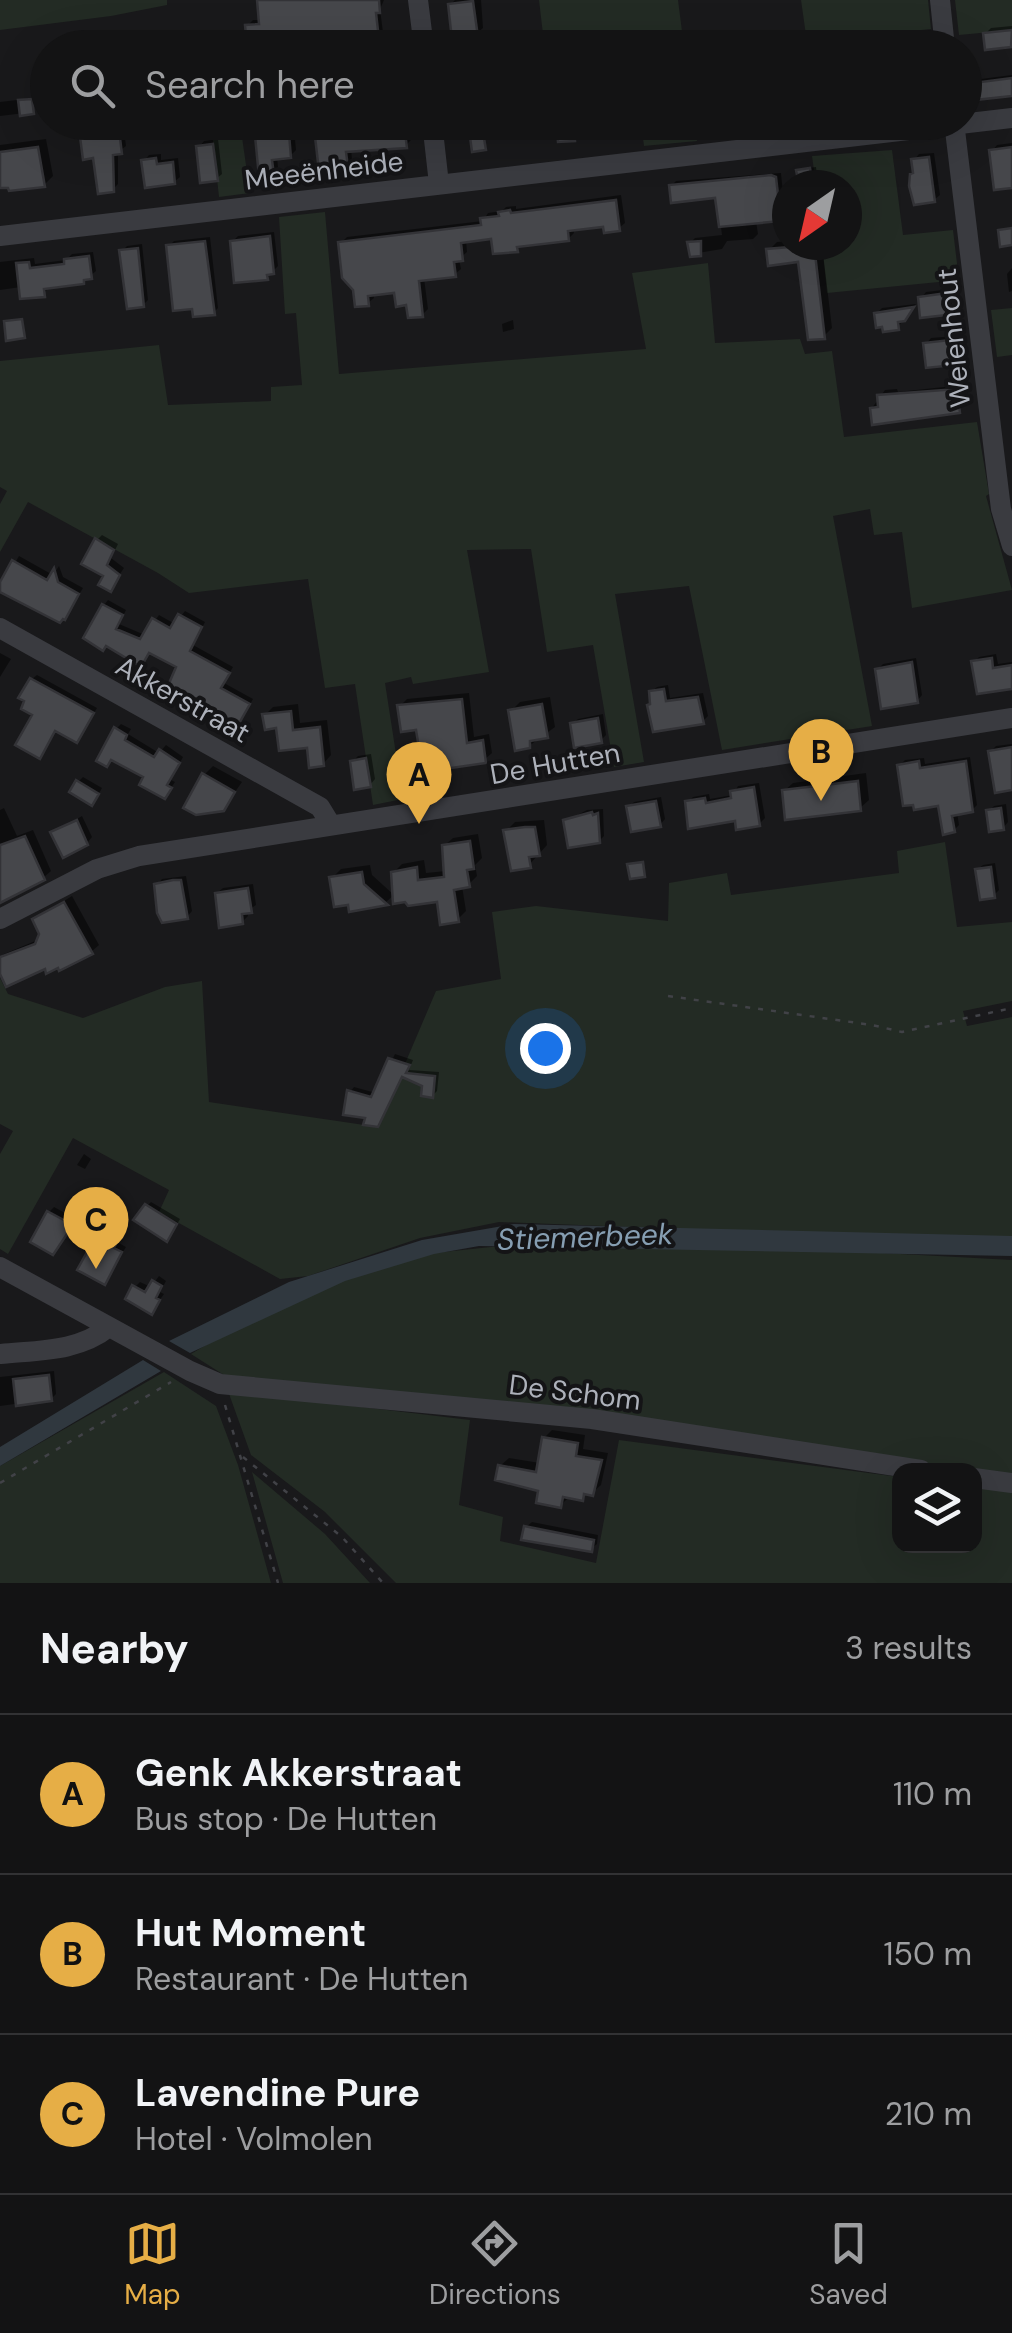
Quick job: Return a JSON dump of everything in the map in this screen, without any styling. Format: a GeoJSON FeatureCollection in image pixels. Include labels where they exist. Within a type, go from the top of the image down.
{"type":"FeatureCollection","features":[{"type":"Feature","properties":{"kind":"street"},"geometry":{"type":"LineString","coordinates":[[418,0],[422,30]]}},
{"type":"Feature","properties":{"kind":"street"},"geometry":{"type":"LineString","coordinates":[[940,0],[943,30]]}},
{"type":"Feature","properties":{"kind":"street","name":"Meeënheide"},"geometry":{"type":"LineString","coordinates":[[982,121],[1012,118]]}},
{"type":"Feature","properties":{"kind":"street"},"geometry":{"type":"LineString","coordinates":[[434,140],[438,184]]}},
{"type":"Feature","properties":{"kind":"street","name":"Meeënheide"},"geometry":{"type":"LineString","coordinates":[[0,236],[816,140]]}},
{"type":"Feature","properties":{"kind":"street","name":"Weienhout"},"geometry":{"type":"LineString","coordinates":[[956,140],[998,490],[1012,546]]}},
{"type":"Feature","properties":{"kind":"street","name":"Akkerstraat"},"geometry":{"type":"LineString","coordinates":[[0,628],[320,807],[331,825]]}},
{"type":"Feature","properties":{"kind":"street","name":"De Hutten"},"geometry":{"type":"LineString","coordinates":[[0,919],[98,869],[139,856],[1012,718]]}},
{"type":"Feature","properties":{"kind":"street"},"geometry":{"type":"LineString","coordinates":[[0,1267],[220,1384]]}},
{"type":"Feature","properties":{"kind":"street"},"geometry":{"type":"LineString","coordinates":[[0,1354],[76,1346],[109,1327]]}},
{"type":"Feature","properties":{"kind":"street","name":"De Schom"},"geometry":{"type":"LineString","coordinates":[[220,1384],[592,1419],[892,1466]]}},
{"type":"Feature","properties":{"kind":"street"},"geometry":{"type":"LineString","coordinates":[[982,1479],[1012,1484]]}},
{"type":"Feature","properties":{"kind":"path"},"geometry":{"type":"LineString","coordinates":[[668,996],[902,1032],[1012,1008]]}},
{"type":"Feature","properties":{"kind":"path"},"geometry":{"type":"LineString","coordinates":[[0,1483],[171,1382]]}},
{"type":"Feature","properties":{"kind":"path"},"geometry":{"type":"LineString","coordinates":[[220,1384],[278,1583]]}},
{"type":"Feature","properties":{"kind":"path"},"geometry":{"type":"LineString","coordinates":[[242,1456],[342,1537],[383,1583]]}},
{"type":"Feature","properties":{"kind":"shaded area"},"geometry":{"type":"Polygon","coordinates":[[[0,0],[167,0],[167,5],[0,30],[0,0]]]}},
{"type":"Feature","properties":{"kind":"shaded area"},"geometry":{"type":"Polygon","coordinates":[[[539,0],[678,0],[682,30],[542,30],[539,0]]]}},
{"type":"Feature","properties":{"kind":"shaded area"},"geometry":{"type":"Polygon","coordinates":[[[801,0],[928,0],[931,29],[805,30],[801,0]]]}},
{"type":"Feature","properties":{"kind":"shaded area"},"geometry":{"type":"Polygon","coordinates":[[[955,0],[1012,0],[1012,30],[958,30],[955,0]]]}},
{"type":"Feature","properties":{"kind":"shaded area"},"geometry":{"type":"Polygon","coordinates":[[[213,140],[242,140],[250,193],[219,197],[213,140]]]}},
{"type":"Feature","properties":{"kind":"shaded area"},"geometry":{"type":"Polygon","coordinates":[[[643,140],[697,141],[644,146],[643,140]]]}},
{"type":"Feature","properties":{"kind":"shaded area"},"geometry":{"type":"Polygon","coordinates":[[[892,150],[903,235],[953,230],[959,280],[827,293],[824,260],[862,260],[862,170],[814,170],[812,156],[892,150]]]}},
{"type":"Feature","properties":{"kind":"shaded area"},"geometry":{"type":"Polygon","coordinates":[[[325,212],[339,374],[646,349],[632,273],[708,263],[715,343],[800,339],[805,354],[832,351],[844,437],[977,422],[989,494],[986,496],[1012,590],[912,608],[902,532],[874,535],[870,509],[833,516],[872,726],[722,750],[689,586],[615,594],[644,762],[614,767],[593,645],[547,652],[531,549],[467,550],[489,672],[413,684],[411,677],[385,683],[403,799],[373,805],[355,684],[325,688],[308,579],[189,593],[28,502],[0,552],[0,504],[7,491],[0,487],[0,361],[159,345],[168,405],[271,401],[271,387],[302,385],[296,313],[285,314],[279,217],[325,212]]]}},
{"type":"Feature","properties":{"kind":"shaded area"},"geometry":{"type":"Polygon","coordinates":[[[1012,308],[1012,355],[997,357],[991,310],[1012,308]]]}},
{"type":"Feature","properties":{"kind":"shaded area"},"geometry":{"type":"Polygon","coordinates":[[[945,842],[957,927],[1012,922],[1012,1001],[963,1011],[967,1026],[1012,1017],[1012,1242],[499,1222],[420,1238],[308,1276],[280,1279],[159,1212],[169,1190],[73,1138],[8,1254],[0,1249],[0,1154],[13,1131],[0,1124],[0,978],[8,994],[83,1018],[165,987],[202,981],[209,1102],[378,1127],[436,991],[501,979],[492,912],[536,906],[668,921],[669,883],[727,873],[731,895],[899,873],[897,851],[945,842]]]}},
{"type":"Feature","properties":{"kind":"shaded area"},"geometry":{"type":"Polygon","coordinates":[[[540,1242],[736,1245],[1012,1260],[1012,1476],[982,1472],[982,1463],[911,1463],[224,1375],[191,1354],[270,1307],[415,1255],[540,1242]]]}},
{"type":"Feature","properties":{"kind":"shaded area"},"geometry":{"type":"Polygon","coordinates":[[[164,1372],[216,1406],[238,1465],[271,1583],[0,1583],[0,1466],[164,1372]]]}},
{"type":"Feature","properties":{"kind":"shaded area"},"geometry":{"type":"Polygon","coordinates":[[[228,1391],[470,1420],[459,1505],[503,1517],[500,1541],[596,1563],[619,1440],[892,1476],[892,1553],[982,1553],[982,1487],[1012,1491],[1012,1583],[396,1583],[325,1512],[251,1455],[228,1391]]]}},
{"type":"Feature","properties":{"kind":"shaded area"},"geometry":{"type":"Polygon","coordinates":[[[252,1472],[325,1534],[370,1583],[283,1583],[252,1472]]]}},
{"type":"Feature","properties":{"kind":"water","name":"Stiemerbeek"},"geometry":{"type":"Polygon","coordinates":[[[514,1224],[1012,1236],[1012,1256],[479,1246],[434,1254],[345,1281],[190,1353],[169,1341],[289,1282],[422,1240],[514,1224]]]}},
{"type":"Feature","properties":{"kind":"water"},"geometry":{"type":"Polygon","coordinates":[[[143,1360],[161,1371],[0,1466],[0,1447],[143,1360]]]}},
{"type":"Feature","properties":{"kind":"building"},"geometry":{"type":"Polygon","coordinates":[[[257,0],[379,0],[378,30],[245,30],[245,25],[259,24],[257,0]]]}},
{"type":"Feature","properties":{"kind":"building"},"geometry":{"type":"Polygon","coordinates":[[[473,1],[477,30],[451,30],[448,4],[473,1]]]}},
{"type":"Feature","properties":{"kind":"building"},"geometry":{"type":"Polygon","coordinates":[[[1012,30],[1011,47],[985,50],[983,33],[1012,30]]]}},
{"type":"Feature","properties":{"kind":"building"},"geometry":{"type":"Polygon","coordinates":[[[1012,78],[1012,96],[982,99],[982,82],[1012,78]]]}},
{"type":"Feature","properties":{"kind":"building"},"geometry":{"type":"Polygon","coordinates":[[[30,99],[30,115],[20,116],[18,100],[30,99]]]}},
{"type":"Feature","properties":{"kind":"building"},"geometry":{"type":"Polygon","coordinates":[[[80,140],[120,140],[122,154],[113,155],[114,192],[98,194],[93,158],[83,160],[80,140]]]}},
{"type":"Feature","properties":{"kind":"building"},"geometry":{"type":"Polygon","coordinates":[[[255,140],[290,140],[291,158],[272,160],[274,175],[259,177],[255,140]]]}},
{"type":"Feature","properties":{"kind":"building"},"geometry":{"type":"Polygon","coordinates":[[[315,140],[406,140],[407,148],[346,152],[348,167],[319,171],[315,140]]]}},
{"type":"Feature","properties":{"kind":"building"},"geometry":{"type":"Polygon","coordinates":[[[470,140],[484,140],[486,150],[472,152],[470,140]]]}},
{"type":"Feature","properties":{"kind":"building"},"geometry":{"type":"Polygon","coordinates":[[[213,144],[218,181],[200,183],[196,146],[213,144]]]}},
{"type":"Feature","properties":{"kind":"building"},"geometry":{"type":"Polygon","coordinates":[[[38,147],[45,187],[9,191],[0,188],[0,152],[38,147]]]}},
{"type":"Feature","properties":{"kind":"building"},"geometry":{"type":"Polygon","coordinates":[[[1012,147],[1012,188],[994,190],[989,150],[1012,147]]]}},
{"type":"Feature","properties":{"kind":"building"},"geometry":{"type":"Polygon","coordinates":[[[929,157],[935,202],[914,205],[909,186],[913,173],[911,159],[929,157]]]}},
{"type":"Feature","properties":{"kind":"building"},"geometry":{"type":"Polygon","coordinates":[[[156,158],[157,164],[173,162],[175,184],[145,188],[141,160],[156,158]]]}},
{"type":"Feature","properties":{"kind":"building"},"geometry":{"type":"Polygon","coordinates":[[[771,175],[772,222],[719,227],[715,198],[671,203],[669,185],[771,175]]]}},
{"type":"Feature","properties":{"kind":"building"},"geometry":{"type":"Polygon","coordinates":[[[616,200],[620,231],[604,233],[603,227],[568,231],[569,241],[493,254],[491,239],[461,243],[463,261],[454,262],[456,277],[419,281],[423,317],[408,318],[406,305],[396,307],[394,293],[368,296],[369,306],[355,307],[353,290],[342,278],[338,242],[481,225],[480,218],[510,210],[511,213],[616,200]]]}},
{"type":"Feature","properties":{"kind":"building"},"geometry":{"type":"Polygon","coordinates":[[[1012,228],[1012,245],[1000,247],[998,230],[1012,228]]]}},
{"type":"Feature","properties":{"kind":"building"},"geometry":{"type":"Polygon","coordinates":[[[270,236],[274,274],[267,275],[268,280],[234,283],[230,241],[270,236]]]}},
{"type":"Feature","properties":{"kind":"building"},"geometry":{"type":"Polygon","coordinates":[[[205,241],[215,315],[193,317],[192,309],[173,311],[166,245],[205,241]]]}},
{"type":"Feature","properties":{"kind":"building"},"geometry":{"type":"Polygon","coordinates":[[[701,241],[701,256],[690,257],[687,242],[701,241]]]}},
{"type":"Feature","properties":{"kind":"building"},"geometry":{"type":"Polygon","coordinates":[[[138,248],[144,307],[127,309],[119,250],[138,248]]]}},
{"type":"Feature","properties":{"kind":"building"},"geometry":{"type":"Polygon","coordinates":[[[772,248],[772,260],[816,260],[825,339],[808,340],[798,262],[768,266],[766,249],[772,248]]]}},
{"type":"Feature","properties":{"kind":"building"},"geometry":{"type":"Polygon","coordinates":[[[89,256],[92,279],[84,280],[84,284],[44,289],[45,297],[20,299],[16,263],[29,262],[30,268],[89,256]]]}},
{"type":"Feature","properties":{"kind":"building"},"geometry":{"type":"Polygon","coordinates":[[[947,293],[947,315],[920,318],[918,297],[947,293]]]}},
{"type":"Feature","properties":{"kind":"building"},"geometry":{"type":"Polygon","coordinates":[[[914,307],[905,321],[898,322],[899,330],[883,332],[882,327],[876,328],[874,313],[914,307]]]}},
{"type":"Feature","properties":{"kind":"building"},"geometry":{"type":"Polygon","coordinates":[[[22,319],[25,338],[6,341],[4,321],[22,319]]]}},
{"type":"Feature","properties":{"kind":"building"},"geometry":{"type":"Polygon","coordinates":[[[950,340],[955,365],[926,368],[923,343],[950,340]]]}},
{"type":"Feature","properties":{"kind":"building"},"geometry":{"type":"Polygon","coordinates":[[[957,389],[960,413],[872,425],[870,408],[878,407],[877,395],[957,389]]]}},
{"type":"Feature","properties":{"kind":"building"},"geometry":{"type":"Polygon","coordinates":[[[95,538],[114,550],[107,565],[120,575],[111,592],[98,585],[103,576],[81,564],[95,538]]]}},
{"type":"Feature","properties":{"kind":"building"},"geometry":{"type":"Polygon","coordinates":[[[12,560],[47,580],[54,568],[58,582],[79,594],[65,620],[60,623],[0,592],[0,582],[12,560]]]}},
{"type":"Feature","properties":{"kind":"building"},"geometry":{"type":"Polygon","coordinates":[[[102,604],[123,615],[116,629],[140,639],[152,618],[170,628],[178,614],[202,627],[190,651],[230,673],[221,688],[250,704],[237,727],[167,688],[176,667],[149,653],[141,667],[106,646],[103,651],[83,638],[102,604]]]}},
{"type":"Feature","properties":{"kind":"building"},"geometry":{"type":"Polygon","coordinates":[[[992,658],[993,668],[1012,665],[1012,689],[977,694],[971,661],[992,658]]]}},
{"type":"Feature","properties":{"kind":"building"},"geometry":{"type":"Polygon","coordinates":[[[912,662],[918,703],[881,709],[875,669],[912,662]]]}},
{"type":"Feature","properties":{"kind":"building"},"geometry":{"type":"Polygon","coordinates":[[[30,678],[94,713],[77,743],[55,731],[40,759],[15,745],[32,715],[21,709],[24,701],[18,698],[30,678]]]}},
{"type":"Feature","properties":{"kind":"building"},"geometry":{"type":"Polygon","coordinates":[[[664,689],[666,701],[698,697],[704,724],[653,732],[647,705],[649,691],[664,689]]]}},
{"type":"Feature","properties":{"kind":"building"},"geometry":{"type":"Polygon","coordinates":[[[462,699],[467,743],[483,740],[486,763],[437,770],[438,776],[424,779],[416,730],[401,732],[397,705],[462,699]]]}},
{"type":"Feature","properties":{"kind":"building"},"geometry":{"type":"Polygon","coordinates":[[[542,704],[548,738],[530,741],[530,748],[515,751],[508,710],[542,704]]]}},
{"type":"Feature","properties":{"kind":"building"},"geometry":{"type":"Polygon","coordinates":[[[291,711],[293,730],[320,727],[324,766],[309,768],[307,748],[279,751],[276,728],[265,730],[262,714],[291,711]]]}},
{"type":"Feature","properties":{"kind":"building"},"geometry":{"type":"Polygon","coordinates":[[[598,718],[602,743],[574,748],[570,723],[598,718]]]}},
{"type":"Feature","properties":{"kind":"building"},"geometry":{"type":"Polygon","coordinates":[[[114,727],[127,735],[125,740],[154,757],[159,749],[180,763],[167,785],[172,788],[165,799],[139,785],[143,777],[111,760],[107,767],[96,761],[114,727]]]}},
{"type":"Feature","properties":{"kind":"building"},"geometry":{"type":"Polygon","coordinates":[[[1012,747],[1012,790],[995,793],[988,751],[1012,747]]]}},
{"type":"Feature","properties":{"kind":"building"},"geometry":{"type":"Polygon","coordinates":[[[366,758],[371,787],[354,790],[350,761],[366,758]]]}},
{"type":"Feature","properties":{"kind":"building"},"geometry":{"type":"Polygon","coordinates":[[[919,761],[920,768],[966,761],[973,812],[952,816],[955,832],[943,835],[938,806],[914,810],[913,805],[903,806],[897,765],[919,761]]]}},
{"type":"Feature","properties":{"kind":"building"},"geometry":{"type":"Polygon","coordinates":[[[202,773],[235,792],[224,811],[196,815],[183,808],[202,773]]]}},
{"type":"Feature","properties":{"kind":"building"},"geometry":{"type":"Polygon","coordinates":[[[76,780],[99,794],[92,806],[69,792],[76,780]]]}},
{"type":"Feature","properties":{"kind":"building"},"geometry":{"type":"Polygon","coordinates":[[[858,781],[861,811],[785,820],[782,790],[858,781]]]}},
{"type":"Feature","properties":{"kind":"building"},"geometry":{"type":"Polygon","coordinates":[[[754,787],[760,826],[736,830],[735,821],[688,829],[685,801],[705,798],[706,803],[731,798],[730,791],[754,787]]]}},
{"type":"Feature","properties":{"kind":"building"},"geometry":{"type":"Polygon","coordinates":[[[656,801],[661,827],[631,832],[626,806],[656,801]]]}},
{"type":"Feature","properties":{"kind":"building"},"geometry":{"type":"Polygon","coordinates":[[[1001,808],[1004,830],[989,832],[986,810],[1001,808]]]}},
{"type":"Feature","properties":{"kind":"building"},"geometry":{"type":"Polygon","coordinates":[[[598,813],[600,843],[568,848],[563,820],[598,813]]]}},
{"type":"Feature","properties":{"kind":"building"},"geometry":{"type":"Polygon","coordinates":[[[77,820],[88,845],[63,858],[50,832],[77,820]]]}},
{"type":"Feature","properties":{"kind":"building"},"geometry":{"type":"Polygon","coordinates":[[[535,827],[540,856],[529,857],[531,868],[511,871],[503,830],[535,827]]]}},
{"type":"Feature","properties":{"kind":"building"},"geometry":{"type":"Polygon","coordinates":[[[25,836],[45,880],[0,903],[0,845],[25,836]]]}},
{"type":"Feature","properties":{"kind":"building"},"geometry":{"type":"Polygon","coordinates":[[[470,841],[474,869],[467,870],[470,887],[454,890],[459,922],[440,925],[437,902],[393,904],[391,872],[417,867],[418,880],[444,877],[442,845],[470,841]]]}},
{"type":"Feature","properties":{"kind":"building"},"geometry":{"type":"Polygon","coordinates":[[[643,862],[645,877],[630,879],[627,864],[643,862]]]}},
{"type":"Feature","properties":{"kind":"building"},"geometry":{"type":"Polygon","coordinates":[[[991,867],[995,898],[980,900],[975,869],[991,867]]]}},
{"type":"Feature","properties":{"kind":"building"},"geometry":{"type":"Polygon","coordinates":[[[362,872],[364,884],[388,905],[349,912],[348,905],[334,907],[329,877],[362,872]]]}},
{"type":"Feature","properties":{"kind":"building"},"geometry":{"type":"Polygon","coordinates":[[[181,880],[188,919],[162,923],[154,884],[181,880]]]}},
{"type":"Feature","properties":{"kind":"building"},"geometry":{"type":"Polygon","coordinates":[[[248,888],[252,913],[242,914],[243,924],[219,928],[215,893],[248,888]]]}},
{"type":"Feature","properties":{"kind":"building"},"geometry":{"type":"Polygon","coordinates":[[[64,902],[93,954],[59,971],[58,968],[46,974],[45,969],[6,987],[0,974],[0,957],[35,944],[39,934],[32,919],[64,902]]]}},
{"type":"Feature","properties":{"kind":"building"},"geometry":{"type":"Polygon","coordinates":[[[388,1058],[410,1065],[406,1073],[435,1076],[433,1098],[421,1096],[422,1086],[402,1077],[378,1127],[363,1125],[365,1118],[343,1115],[347,1090],[371,1097],[388,1058]]]}},
{"type":"Feature","properties":{"kind":"building"},"geometry":{"type":"Polygon","coordinates":[[[145,1204],[177,1224],[167,1242],[133,1220],[145,1204]]]}},
{"type":"Feature","properties":{"kind":"building"},"geometry":{"type":"Polygon","coordinates":[[[47,1211],[73,1225],[53,1255],[30,1242],[47,1211]]]}},
{"type":"Feature","properties":{"kind":"building"},"geometry":{"type":"Polygon","coordinates":[[[102,1211],[126,1225],[114,1248],[122,1252],[105,1285],[77,1270],[101,1227],[95,1224],[102,1211]]]}},
{"type":"Feature","properties":{"kind":"building"},"geometry":{"type":"Polygon","coordinates":[[[152,1280],[162,1286],[152,1315],[125,1299],[132,1285],[145,1292],[152,1280]]]}},
{"type":"Feature","properties":{"kind":"building"},"geometry":{"type":"Polygon","coordinates":[[[49,1375],[52,1401],[16,1406],[13,1379],[49,1375]]]}},
{"type":"Feature","properties":{"kind":"building"},"geometry":{"type":"Polygon","coordinates":[[[542,1437],[578,1443],[576,1456],[602,1460],[593,1496],[584,1494],[583,1501],[563,1497],[561,1508],[536,1503],[538,1491],[495,1480],[498,1465],[536,1472],[542,1437]]]}},
{"type":"Feature","properties":{"kind":"building"},"geometry":{"type":"Polygon","coordinates":[[[524,1526],[594,1540],[592,1552],[521,1540],[524,1526]]]}},
{"type":"Feature","properties":{"kind":"place","name":"Hut Moment"},"geometry":{"type":"Point","coordinates":[821,801]}},
{"type":"Feature","properties":{"kind":"place","name":"Genk Akkerstraat"},"geometry":{"type":"Point","coordinates":[419,824]}},
{"type":"Feature","properties":{"kind":"place","name":"Lavendine Pure"},"geometry":{"type":"Point","coordinates":[96,1269]}}]}
